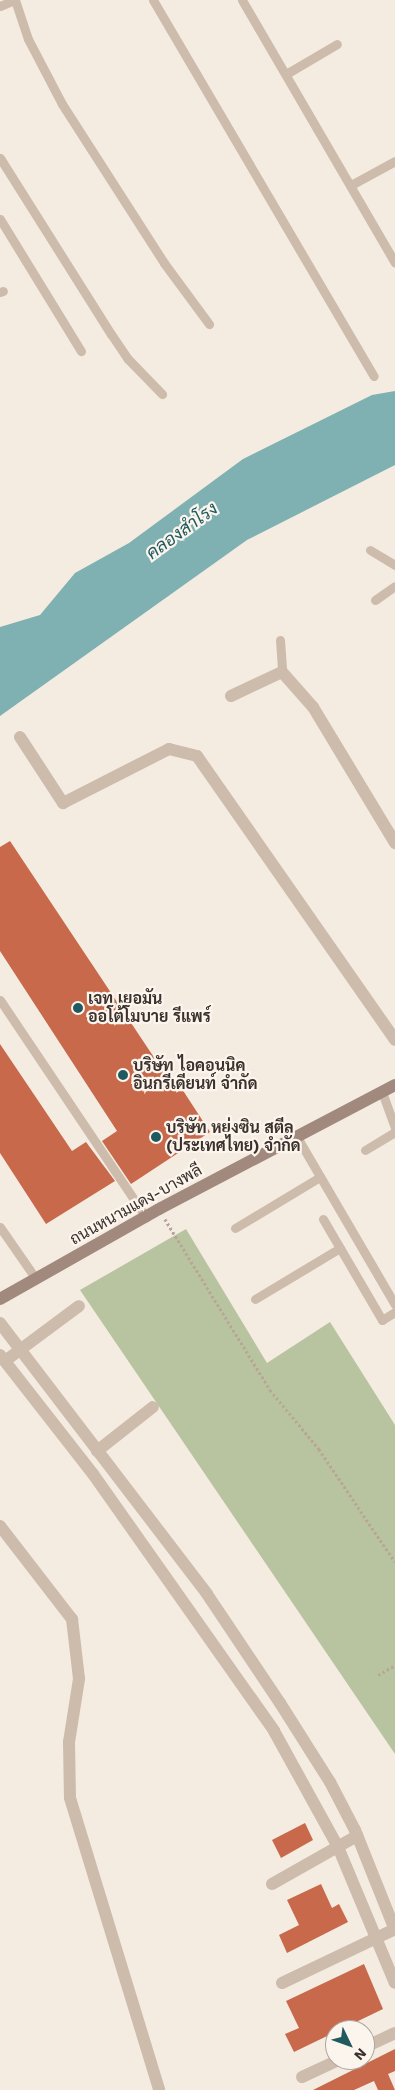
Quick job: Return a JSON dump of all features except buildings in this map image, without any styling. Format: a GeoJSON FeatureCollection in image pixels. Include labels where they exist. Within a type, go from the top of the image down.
{"type":"FeatureCollection","features":[{"type":"Feature","properties":{"kind":"main road","name":"ถนนหนามแดง-บางพลี"},"geometry":{"type":"LineString","coordinates":[[0,1299],[159,1209],[395,1085]]}},
{"type":"Feature","properties":{"kind":"street"},"geometry":{"type":"LineString","coordinates":[[231,696],[282,672],[313,707],[395,843]]}},
{"type":"Feature","properties":{"kind":"street"},"geometry":{"type":"LineString","coordinates":[[20,737],[63,803],[169,749],[197,756],[395,1040]]}},
{"type":"Feature","properties":{"kind":"street"},"geometry":{"type":"LineString","coordinates":[[79,1306],[20,1350],[2,1358],[93,1474],[195,1615],[274,1731],[338,1847],[395,1983]]}},
{"type":"Feature","properties":{"kind":"street"},"geometry":{"type":"LineString","coordinates":[[0,1323],[217,1609],[330,1782],[357,1836],[395,1930],[282,1983]]}},
{"type":"Feature","properties":{"kind":"street"},"geometry":{"type":"LineString","coordinates":[[97,1451],[153,1408]]}},
{"type":"Feature","properties":{"kind":"street"},"geometry":{"type":"LineString","coordinates":[[0,1526],[72,1619],[79,1679],[69,1742],[70,1798],[159,2090]]}},
{"type":"Feature","properties":{"kind":"street"},"geometry":{"type":"LineString","coordinates":[[272,1884],[357,1836]]}},
{"type":"Feature","properties":{"kind":"street"},"geometry":{"type":"LineString","coordinates":[[375,2042],[395,2033]]}},
{"type":"Feature","properties":{"kind":"street"},"geometry":{"type":"LineString","coordinates":[[302,2077],[325,2066]]}},
{"type":"Feature","properties":{"kind":"lane"},"geometry":{"type":"LineString","coordinates":[[0,6],[15,0],[28,39],[62,104],[158,255],[209,324]]}},
{"type":"Feature","properties":{"kind":"lane"},"geometry":{"type":"LineString","coordinates":[[152,0],[374,376]]}},
{"type":"Feature","properties":{"kind":"lane"},"geometry":{"type":"LineString","coordinates":[[242,0],[395,263]]}},
{"type":"Feature","properties":{"kind":"lane"},"geometry":{"type":"LineString","coordinates":[[286,74],[337,44]]}},
{"type":"Feature","properties":{"kind":"lane"},"geometry":{"type":"LineString","coordinates":[[0,158],[128,360],[162,394]]}},
{"type":"Feature","properties":{"kind":"lane"},"geometry":{"type":"LineString","coordinates":[[351,185],[395,161]]}},
{"type":"Feature","properties":{"kind":"lane"},"geometry":{"type":"LineString","coordinates":[[0,219],[81,351]]}},
{"type":"Feature","properties":{"kind":"lane"},"geometry":{"type":"LineString","coordinates":[[370,550],[395,565]]}},
{"type":"Feature","properties":{"kind":"lane"},"geometry":{"type":"LineString","coordinates":[[375,600],[395,586]]}},
{"type":"Feature","properties":{"kind":"lane"},"geometry":{"type":"LineString","coordinates":[[280,640],[282,672]]}},
{"type":"Feature","properties":{"kind":"lane"},"geometry":{"type":"LineString","coordinates":[[0,1000],[146,1217]]}},
{"type":"Feature","properties":{"kind":"lane"},"geometry":{"type":"LineString","coordinates":[[382,1092],[395,1128]]}},
{"type":"Feature","properties":{"kind":"lane"},"geometry":{"type":"LineString","coordinates":[[365,1150],[395,1132]]}},
{"type":"Feature","properties":{"kind":"lane"},"geometry":{"type":"LineString","coordinates":[[297,1137],[395,1305]]}},
{"type":"Feature","properties":{"kind":"lane"},"geometry":{"type":"LineString","coordinates":[[236,1228],[320,1177]]}},
{"type":"Feature","properties":{"kind":"lane"},"geometry":{"type":"LineString","coordinates":[[323,1219],[382,1320],[395,1312]]}},
{"type":"Feature","properties":{"kind":"lane"},"geometry":{"type":"LineString","coordinates":[[0,1227],[36,1279]]}},
{"type":"Feature","properties":{"kind":"lane"},"geometry":{"type":"LineString","coordinates":[[255,1299],[340,1248]]}},
{"type":"Feature","properties":{"kind":"path"},"geometry":{"type":"LineString","coordinates":[[159,1209],[270,1390],[319,1449],[395,1562]]}},
{"type":"Feature","properties":{"kind":"path"},"geometry":{"type":"LineString","coordinates":[[378,1675],[395,1665]]}},
{"type":"Feature","properties":{"kind":"green space"},"geometry":{"type":"Polygon","coordinates":[[[186,1229],[267,1363],[330,1322],[395,1425],[395,1754],[80,1290],[186,1229]]]}},
{"type":"Feature","properties":{"kind":"water","name":"คลองสำโรง"},"geometry":{"type":"Polygon","coordinates":[[[395,391],[395,465],[247,540],[0,716],[0,627],[40,615],[75,573],[129,543],[243,459],[372,395],[395,391]]]}},
{"type":"Feature","properties":{"kind":"place","name":"เจท เยอมัน ออโต้โมบาย รีแพร์"},"geometry":{"type":"Point","coordinates":[78,1008]}},
{"type":"Feature","properties":{"kind":"place","name":"บริษัท ไอคอนนิค อินกรีเดียนท์ จำกัด"},"geometry":{"type":"Point","coordinates":[123,1075]}},
{"type":"Feature","properties":{"kind":"place","name":"บริษัท หย่งซิน สตีล (ประเทศไทย) จํากัด"},"geometry":{"type":"Point","coordinates":[156,1137]}}]}
